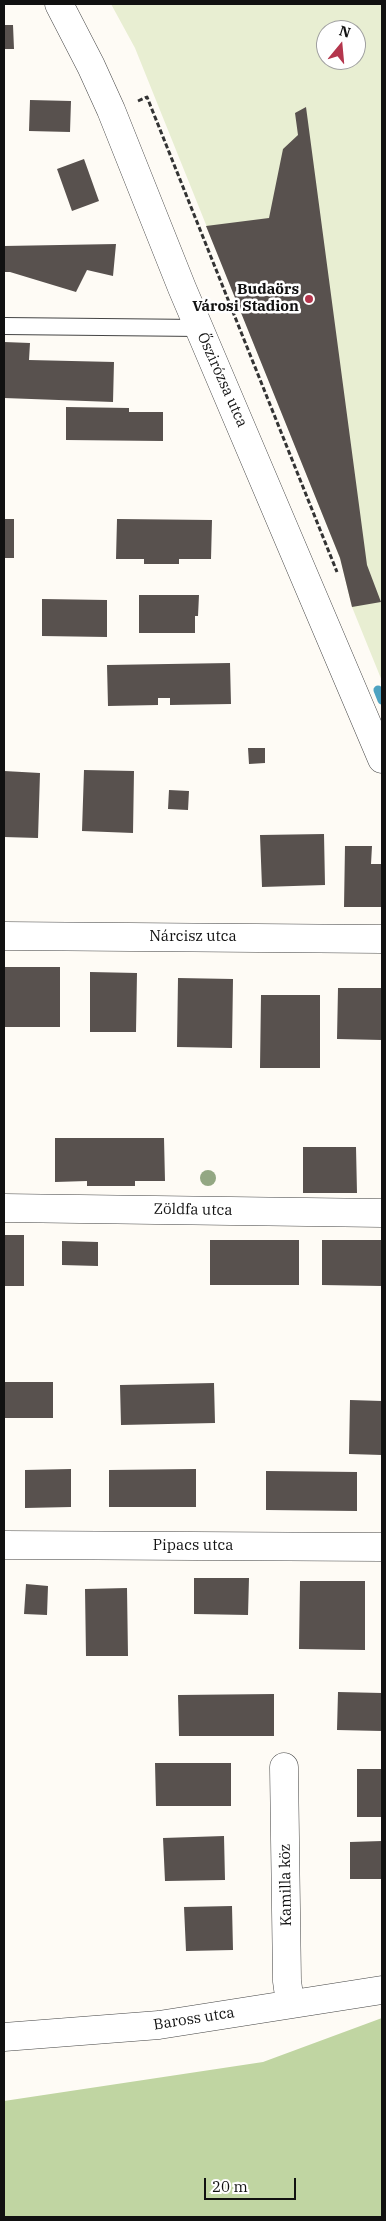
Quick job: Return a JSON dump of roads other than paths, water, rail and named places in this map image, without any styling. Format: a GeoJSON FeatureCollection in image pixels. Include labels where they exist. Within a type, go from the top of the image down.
{"type":"FeatureCollection","features":[{"type":"Feature","properties":{"kind":"street","name":"Őszirózsa utca"},"geometry":{"type":"LineString","coordinates":[[59,4],[111,110],[199,328],[382,759]]}},
{"type":"Feature","properties":{"kind":"street","name":"Nárcisz utca"},"geometry":{"type":"LineString","coordinates":[[4,936],[382,939]]}},
{"type":"Feature","properties":{"kind":"street","name":"Zöldfa utca"},"geometry":{"type":"LineString","coordinates":[[4,1208],[382,1212]]}},
{"type":"Feature","properties":{"kind":"street","name":"Pipacs utca"},"geometry":{"type":"LineString","coordinates":[[4,1545],[382,1547]]}},
{"type":"Feature","properties":{"kind":"street","name":"Kamilla köz"},"geometry":{"type":"LineString","coordinates":[[284,1767],[287,1982],[290,2003]]}},
{"type":"Feature","properties":{"kind":"street","name":"Baross utca"},"geometry":{"type":"LineString","coordinates":[[4,2037],[160,2025],[382,1990]]}},
{"type":"Feature","properties":{"kind":"lane"},"geometry":{"type":"LineString","coordinates":[[4,326],[199,328]]}},
{"type":"Feature","properties":{"kind":"waterway"},"geometry":{"type":"LineString","coordinates":[[378,690],[382,700]]}},
{"type":"Feature","properties":{"kind":"place","name":"Budaörs Városi Stadion"},"geometry":{"type":"Point","coordinates":[309,299]}}]}
